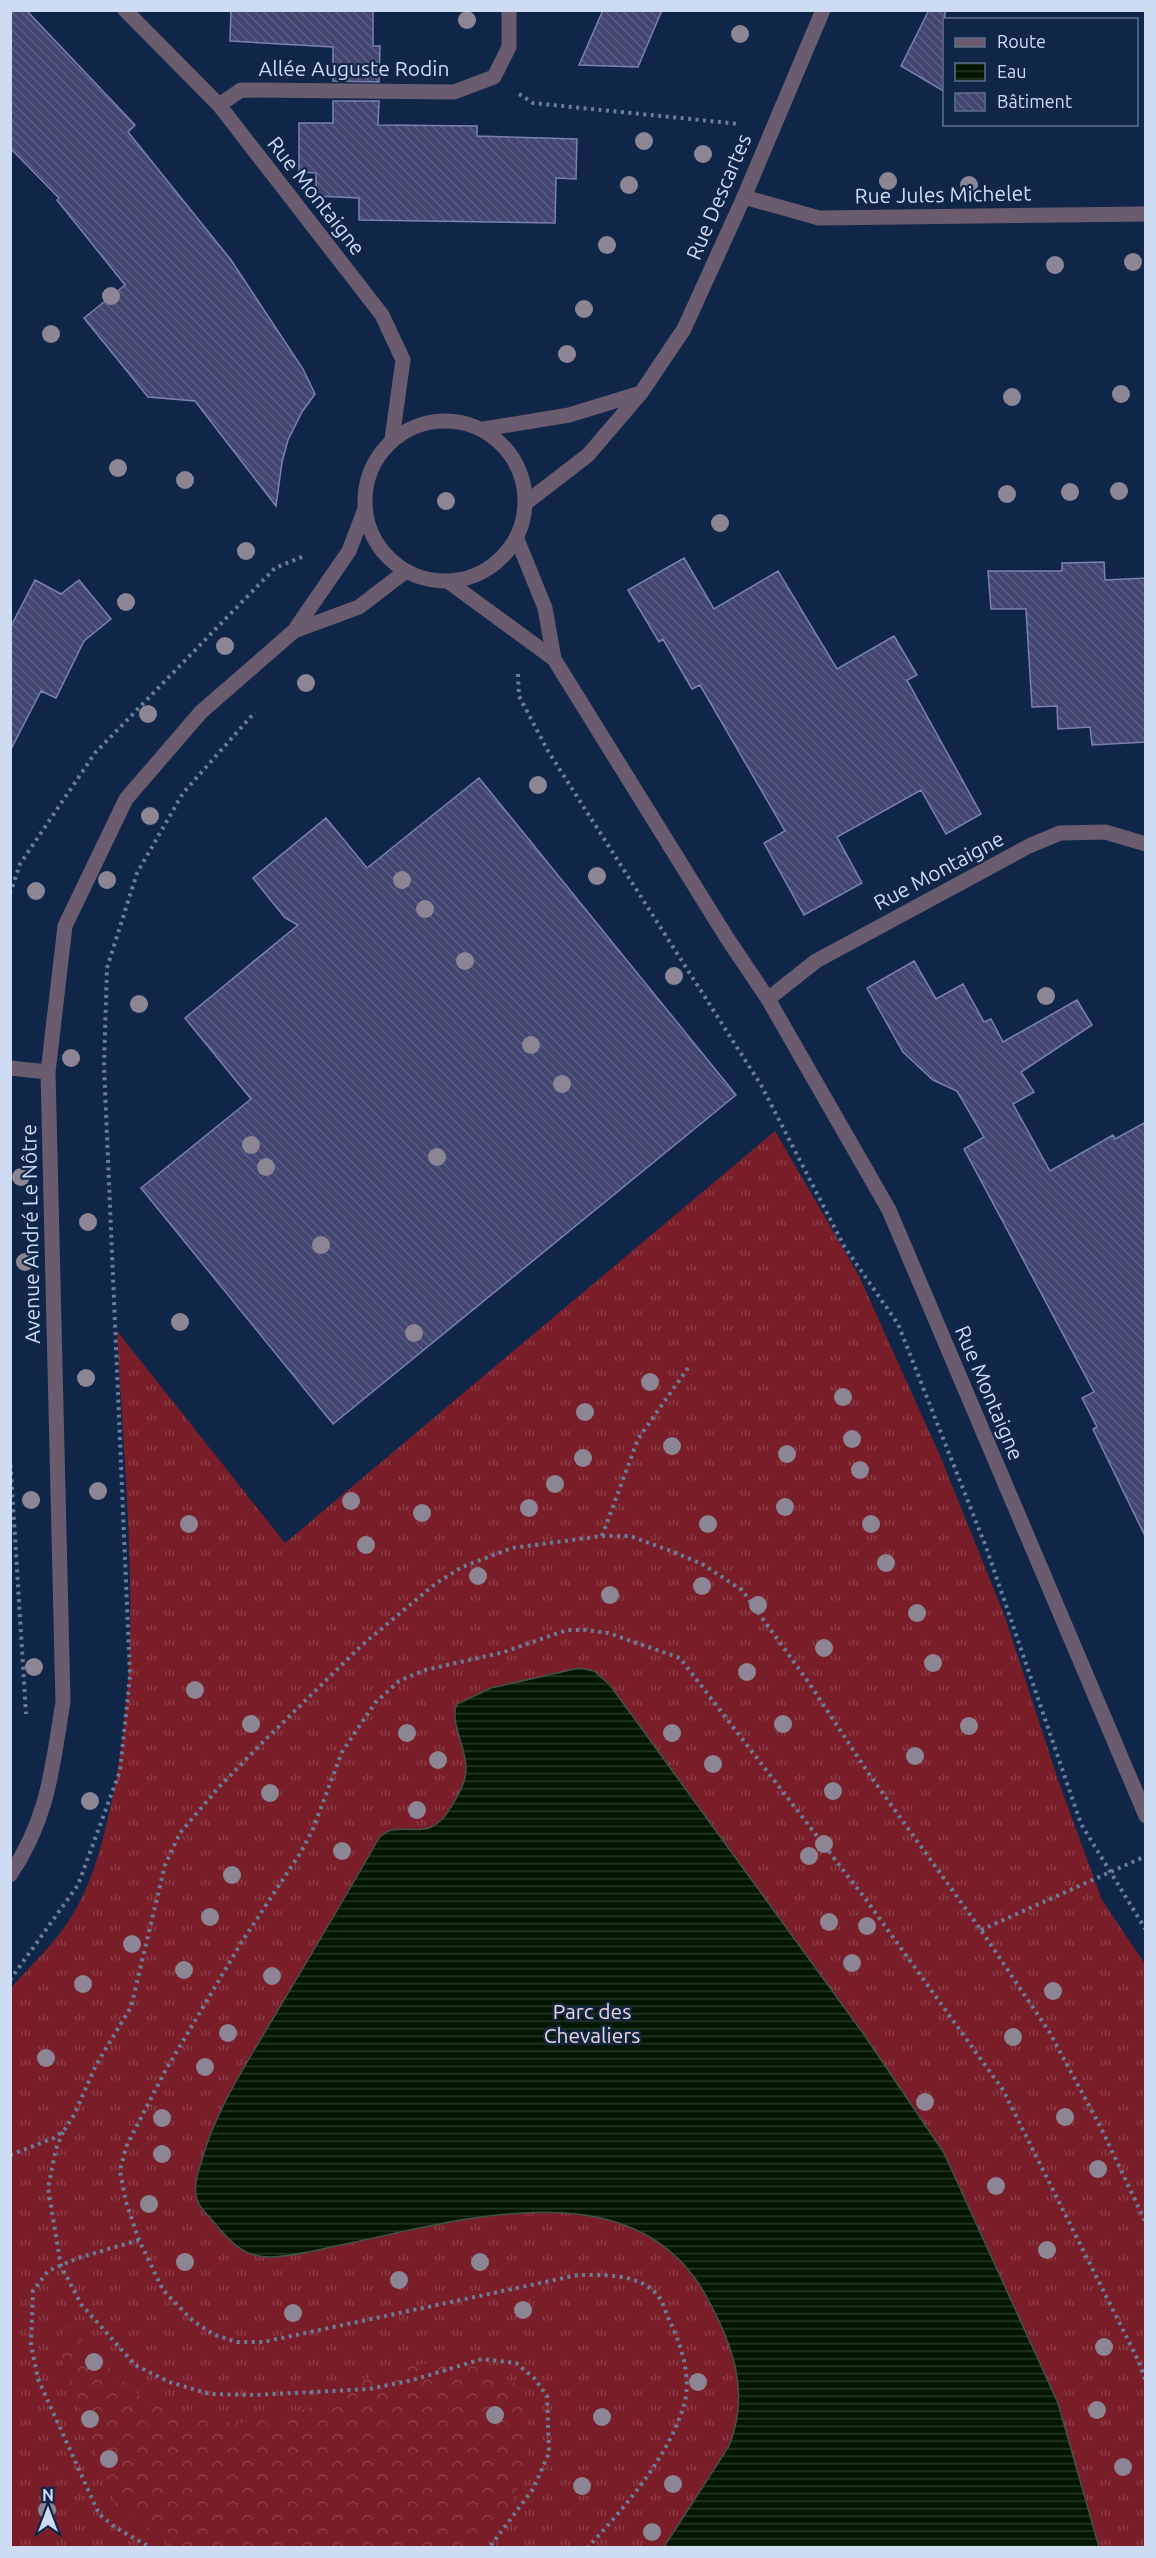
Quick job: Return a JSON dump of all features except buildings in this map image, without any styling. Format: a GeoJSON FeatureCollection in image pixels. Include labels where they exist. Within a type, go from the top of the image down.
{"type":"FeatureCollection","features":[{"type":"Feature","properties":{"kind":"street","name":"Rue Montaigne"},"geometry":{"type":"LineString","coordinates":[[125,10],[219,105],[382,315],[403,360],[392,440]]}},
{"type":"Feature","properties":{"kind":"street"},"geometry":{"type":"LineString","coordinates":[[494,76],[508,47],[509,10]]}},
{"type":"Feature","properties":{"kind":"street","name":"Rue Descartes"},"geometry":{"type":"LineString","coordinates":[[526,502],[588,455],[640,393],[684,329],[744,197],[823,10]]}},
{"type":"Feature","properties":{"kind":"street","name":"Allée Auguste Rodin"},"geometry":{"type":"LineString","coordinates":[[219,105],[241,90],[454,92],[494,76]]}},
{"type":"Feature","properties":{"kind":"street","name":"Rue Jules Michelet"},"geometry":{"type":"LineString","coordinates":[[744,197],[819,218],[1146,214]]}},
{"type":"Feature","properties":{"kind":"street"},"geometry":{"type":"LineString","coordinates":[[484,429],[569,415],[640,393]]}},
{"type":"Feature","properties":{"kind":"street"},"geometry":{"type":"LineString","coordinates":[[436,420],[461,421],[484,429],[502,443],[516,460],[524,481],[526,502],[524,521],[517,539],[500,561],[476,575],[448,582],[427,579],[406,571],[385,555],[371,533],[364,509],[369,475],[376,459],[392,440],[413,426],[436,420]]}},
{"type":"Feature","properties":{"kind":"street","name":"Avenue André Le Nôtre"},"geometry":{"type":"LineString","coordinates":[[10,1875],[27,1849],[45,1805],[63,1702],[48,1072],[64,926],[126,799],[201,712],[294,631],[349,551],[364,509]]}},
{"type":"Feature","properties":{"kind":"street","name":"Rue Montaigne"},"geometry":{"type":"LineString","coordinates":[[517,539],[544,608],[554,659],[727,938],[768,999],[889,1210],[1146,1816]]}},
{"type":"Feature","properties":{"kind":"street","name":"Avenue André Le Nôtre"},"geometry":{"type":"LineString","coordinates":[[294,631],[358,607],[406,571]]}},
{"type":"Feature","properties":{"kind":"street","name":"Rue Montaigne"},"geometry":{"type":"LineString","coordinates":[[448,582],[554,659]]}},
{"type":"Feature","properties":{"kind":"street","name":"Rue Montaigne"},"geometry":{"type":"LineString","coordinates":[[768,999],[816,961],[1029,846],[1060,833],[1105,832],[1146,844]]}},
{"type":"Feature","properties":{"kind":"street"},"geometry":{"type":"LineString","coordinates":[[10,1068],[48,1072]]}},
{"type":"Feature","properties":{"kind":"path"},"geometry":{"type":"LineString","coordinates":[[494,76],[533,103],[772,127]]}},
{"type":"Feature","properties":{"kind":"path"},"geometry":{"type":"LineString","coordinates":[[10,894],[20,864],[94,753],[274,568],[320,549],[349,551]]}},
{"type":"Feature","properties":{"kind":"path"},"geometry":{"type":"LineString","coordinates":[[514,632],[519,696],[548,751],[761,1085],[844,1246],[898,1324],[986,1547],[1081,1824],[1146,1930]]}},
{"type":"Feature","properties":{"kind":"path"},"geometry":{"type":"LineString","coordinates":[[10,1980],[78,1885],[120,1771],[130,1676],[104,1065],[106,969],[137,873],[183,793],[260,706]]}},
{"type":"Feature","properties":{"kind":"path"},"geometry":{"type":"LineString","coordinates":[[602,1536],[638,1439],[688,1368]]}},
{"type":"Feature","properties":{"kind":"path"},"geometry":{"type":"LineString","coordinates":[[10,1457],[26,1718]]}},
{"type":"Feature","properties":{"kind":"path"},"geometry":{"type":"LineString","coordinates":[[489,2547],[532,2489],[549,2453],[547,2396],[534,2378],[516,2363],[482,2359],[413,2380],[369,2389],[256,2395],[210,2394],[169,2382],[135,2365],[81,2304],[61,2266],[48,2188],[56,2149],[65,2129],[96,2065],[130,2007],[165,1865],[172,1846],[219,1787],[362,1645],[435,1584],[476,1560],[512,1548],[602,1536],[630,1536],[702,1564],[742,1590],[981,1930],[1050,2033],[1101,2128],[1146,2223]]}},
{"type":"Feature","properties":{"kind":"path"},"geometry":{"type":"LineString","coordinates":[[587,2547],[624,2508],[648,2474],[676,2424],[685,2400],[685,2375],[680,2343],[658,2296],[644,2285],[625,2277],[578,2275],[263,2342],[237,2342],[214,2335],[193,2321],[163,2290],[139,2240],[126,2202],[120,2171],[126,2147],[164,2073],[313,1830],[342,1752],[375,1703],[399,1681],[425,1670],[504,1652],[567,1630],[608,1632],[680,1658],[867,1901],[1003,2090],[1139,2362],[1146,2382]]}},
{"type":"Feature","properties":{"kind":"path"},"geometry":{"type":"LineString","coordinates":[[981,1930],[1146,1856]]}},
{"type":"Feature","properties":{"kind":"path"},"geometry":{"type":"LineString","coordinates":[[10,2155],[54,2138],[65,2129]]}},
{"type":"Feature","properties":{"kind":"path"},"geometry":{"type":"LineString","coordinates":[[139,2240],[48,2271],[33,2291],[31,2345],[38,2379],[99,2514],[116,2528],[152,2547]]}},
{"type":"Feature","properties":{"kind":"green space","name":"Parc des Chevaliers"},"geometry":{"type":"Polygon","coordinates":[[[775,1131],[859,1276],[941,1458],[1005,1617],[1058,1780],[1102,1900],[1145,1964],[1145,2547],[11,2548],[11,1988],[57,1937],[83,1896],[101,1847],[119,1762],[127,1701],[130,1577],[117,1331],[285,1543],[775,1131]]]}},
{"type":"Feature","properties":{"kind":"green space"},"geometry":{"type":"Polygon","coordinates":[[[67,2326],[149,2405],[238,2424],[303,2410],[380,2372],[458,2358],[518,2385],[530,2443],[512,2507],[473,2547],[175,2547],[115,2505],[57,2347],[67,2326]]]}},
{"type":"Feature","properties":{"kind":"water"},"geometry":{"type":"Polygon","coordinates":[[[579,1668],[594,1671],[610,1685],[865,2036],[944,2153],[1058,2403],[1099,2547],[664,2547],[729,2446],[738,2406],[735,2368],[723,2330],[705,2294],[674,2255],[636,2230],[592,2216],[544,2212],[494,2215],[444,2223],[301,2253],[262,2257],[237,2246],[199,2204],[196,2193],[198,2172],[222,2107],[379,1838],[396,1829],[423,1829],[433,1826],[442,1819],[460,1792],[466,1768],[455,1720],[457,1704],[491,1688],[579,1668]]]}}]}
